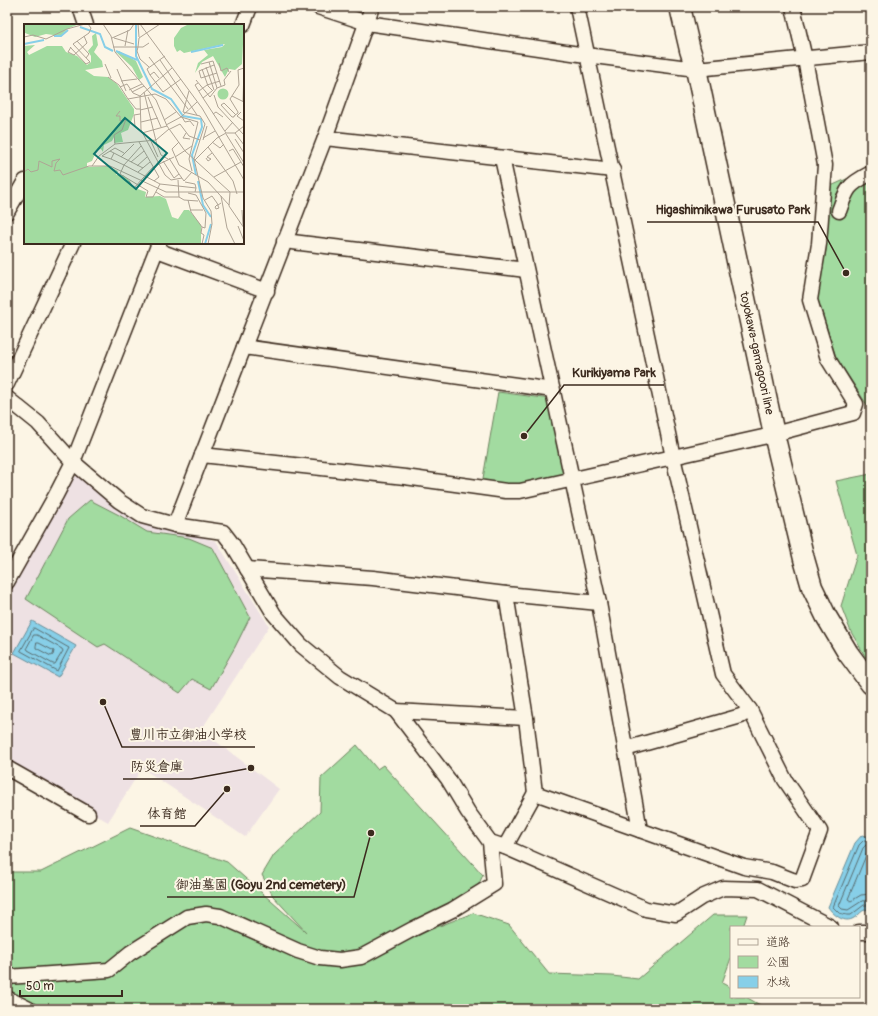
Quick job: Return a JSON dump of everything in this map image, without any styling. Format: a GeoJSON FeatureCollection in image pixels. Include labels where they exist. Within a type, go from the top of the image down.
{"type":"FeatureCollection","features":[{"type":"Feature","properties":{"kind":"main road","name":"toyokawa-gamagoori line"},"geometry":{"type":"LineString","coordinates":[[680,7],[696,69],[774,434],[804,559],[812,587],[826,616],[848,653],[871,684]]}},
{"type":"Feature","properties":{"kind":"street"},"geometry":{"type":"LineString","coordinates":[[80,7],[86,24]]}},
{"type":"Feature","properties":{"kind":"street"},"geometry":{"type":"LineString","coordinates":[[243,24],[250,7]]}},
{"type":"Feature","properties":{"kind":"street"},"geometry":{"type":"LineString","coordinates":[[318,7],[366,23],[586,55],[696,69],[871,52]]}},
{"type":"Feature","properties":{"kind":"street"},"geometry":{"type":"LineString","coordinates":[[176,525],[267,291],[284,241],[325,138],[372,7]]}},
{"type":"Feature","properties":{"kind":"street"},"geometry":{"type":"LineString","coordinates":[[535,793],[744,867],[772,872],[795,881],[802,880],[820,831],[785,780],[750,710],[723,674],[673,457],[586,55],[577,7]]}},
{"type":"Feature","properties":{"kind":"street"},"geometry":{"type":"LineString","coordinates":[[202,455],[404,477],[506,491],[520,491],[572,478],[774,434],[853,413],[856,404],[828,360],[810,300],[819,244],[825,165],[805,59],[793,7]]}},
{"type":"Feature","properties":{"kind":"street"},"geometry":{"type":"LineString","coordinates":[[325,138],[612,170]]}},
{"type":"Feature","properties":{"kind":"street"},"geometry":{"type":"LineString","coordinates":[[502,158],[599,603],[640,830]]}},
{"type":"Feature","properties":{"kind":"street"},"geometry":{"type":"LineString","coordinates":[[839,211],[846,190],[857,180],[871,173]]}},
{"type":"Feature","properties":{"kind":"street"},"geometry":{"type":"LineString","coordinates":[[7,212],[24,183]]}},
{"type":"Feature","properties":{"kind":"street"},"geometry":{"type":"LineString","coordinates":[[284,241],[526,270]]}},
{"type":"Feature","properties":{"kind":"street"},"geometry":{"type":"LineString","coordinates":[[7,384],[73,244]]}},
{"type":"Feature","properties":{"kind":"street"},"geometry":{"type":"LineString","coordinates":[[7,582],[73,462],[158,246],[267,291]]}},
{"type":"Feature","properties":{"kind":"street"},"geometry":{"type":"LineString","coordinates":[[244,348],[553,390]]}},
{"type":"Feature","properties":{"kind":"street"},"geometry":{"type":"LineString","coordinates":[[7,398],[38,423],[73,462],[119,501],[142,516],[176,525],[223,532],[233,545],[274,614],[302,645],[340,677],[396,711],[448,779],[468,812],[490,842],[494,884],[452,910],[361,957],[340,960],[320,958],[298,951],[220,916],[206,914],[187,918],[130,953],[109,970],[7,977]]}},
{"type":"Feature","properties":{"kind":"street"},"geometry":{"type":"LineString","coordinates":[[247,569],[373,578],[506,594],[599,603]]}},
{"type":"Feature","properties":{"kind":"street"},"geometry":{"type":"LineString","coordinates":[[505,847],[535,793],[526,718],[506,594]]}},
{"type":"Feature","properties":{"kind":"street"},"geometry":{"type":"LineString","coordinates":[[625,750],[741,716],[750,710]]}},
{"type":"Feature","properties":{"kind":"street"},"geometry":{"type":"LineString","coordinates":[[396,711],[526,718]]}},
{"type":"Feature","properties":{"kind":"street"},"geometry":{"type":"LineString","coordinates":[[7,768],[88,814]]}},
{"type":"Feature","properties":{"kind":"street"},"geometry":{"type":"LineString","coordinates":[[490,842],[505,847],[646,909],[676,914],[702,897],[723,888],[758,889],[829,926]]}},
{"type":"Feature","properties":{"kind":"street"},"geometry":{"type":"LineString","coordinates":[[860,932],[871,932]]}},
{"type":"Feature","properties":{"kind":"street"},"geometry":{"type":"LineString","coordinates":[[7,998],[29,1009]]}},
{"type":"Feature","properties":{"kind":"shaded area"},"geometry":{"type":"Polygon","coordinates":[[[76,475],[85,476],[154,523],[216,541],[269,626],[201,730],[279,789],[245,837],[142,768],[108,822],[7,762],[7,597],[76,475]]]}},
{"type":"Feature","properties":{"kind":"green space"},"geometry":{"type":"Polygon","coordinates":[[[871,168],[871,411],[836,357],[817,297],[826,249],[831,186],[871,168]]]}},
{"type":"Feature","properties":{"kind":"green space"},"geometry":{"type":"Polygon","coordinates":[[[498,392],[550,399],[565,473],[562,477],[507,487],[482,484],[498,392]]]}},
{"type":"Feature","properties":{"kind":"green space"},"geometry":{"type":"Polygon","coordinates":[[[871,474],[871,663],[865,656],[851,632],[841,606],[857,555],[836,481],[871,474]]]}},
{"type":"Feature","properties":{"kind":"green space"},"geometry":{"type":"Polygon","coordinates":[[[90,500],[147,532],[189,538],[213,548],[250,617],[211,689],[192,679],[180,693],[105,644],[98,647],[26,599],[68,519],[90,500]]]}},
{"type":"Feature","properties":{"kind":"green space"},"geometry":{"type":"Polygon","coordinates":[[[357,745],[377,769],[383,765],[483,875],[477,888],[354,953],[342,964],[473,913],[509,925],[549,974],[612,976],[638,979],[713,915],[747,915],[743,926],[730,926],[730,961],[722,983],[730,987],[730,998],[748,998],[767,1009],[7,1009],[7,872],[41,872],[130,828],[227,862],[306,932],[273,896],[262,875],[274,855],[320,812],[321,778],[357,745]]]}},
{"type":"Feature","properties":{"kind":"water"},"geometry":{"type":"Polygon","coordinates":[[[32,621],[76,646],[58,677],[14,653],[32,621]]]}},
{"type":"Feature","properties":{"kind":"water"},"geometry":{"type":"Polygon","coordinates":[[[862,835],[871,837],[871,909],[863,911],[852,919],[845,920],[835,915],[828,907],[855,843],[862,835]]]}},
{"type":"Feature","properties":{"kind":"place","name":"Higashimikawa Furusato Park"},"geometry":{"type":"Point","coordinates":[846,273]}},
{"type":"Feature","properties":{"kind":"place","name":"Kurikiyama Park"},"geometry":{"type":"Point","coordinates":[524,436]}},
{"type":"Feature","properties":{"kind":"place","name":"豊川市立御油小学校"},"geometry":{"type":"Point","coordinates":[103,702]}},
{"type":"Feature","properties":{"kind":"place","name":"防災倉庫"},"geometry":{"type":"Point","coordinates":[251,768]}},
{"type":"Feature","properties":{"kind":"place","name":"体育館"},"geometry":{"type":"Point","coordinates":[227,789]}},
{"type":"Feature","properties":{"kind":"place","name":"御油墓園 (Goyu 2nd cemetery)"},"geometry":{"type":"Point","coordinates":[371,833]}}]}
